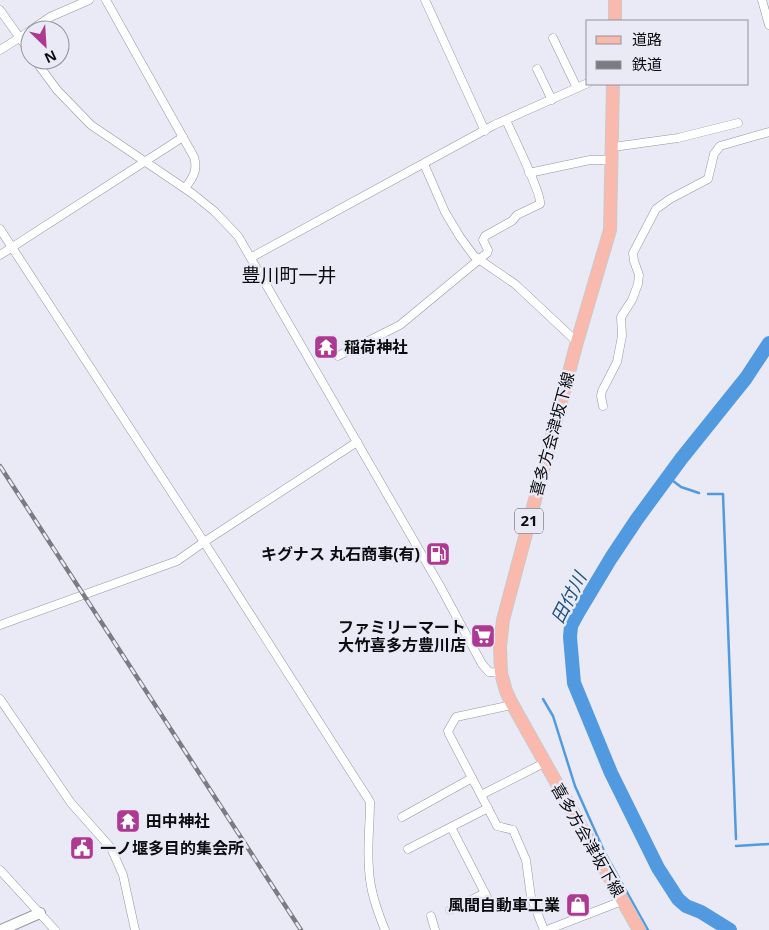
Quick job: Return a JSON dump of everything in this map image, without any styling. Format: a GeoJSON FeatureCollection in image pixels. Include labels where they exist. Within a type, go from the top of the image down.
{"type":"FeatureCollection","features":[{"type":"Feature","properties":{"kind":"main road"},"geometry":{"type":"LineString","coordinates":[[615,0],[615,20]]}},
{"type":"Feature","properties":{"kind":"main road","name":"喜多方会津坂下線"},"geometry":{"type":"LineString","coordinates":[[613,85],[610,230],[577,342],[503,620],[500,646],[501,673],[512,705],[639,930]]}},
{"type":"Feature","properties":{"kind":"street"},"geometry":{"type":"LineString","coordinates":[[46,20],[89,0]]}},
{"type":"Feature","properties":{"kind":"street"},"geometry":{"type":"LineString","coordinates":[[106,0],[194,157],[196,167],[193,177],[185,188]]}},
{"type":"Feature","properties":{"kind":"street"},"geometry":{"type":"LineString","coordinates":[[425,0],[485,131]]}},
{"type":"Feature","properties":{"kind":"street"},"geometry":{"type":"LineString","coordinates":[[762,0],[769,25]]}},
{"type":"Feature","properties":{"kind":"street"},"geometry":{"type":"LineString","coordinates":[[0,10],[20,38],[0,50]]}},
{"type":"Feature","properties":{"kind":"street"},"geometry":{"type":"LineString","coordinates":[[553,38],[577,88]]}},
{"type":"Feature","properties":{"kind":"street"},"geometry":{"type":"LineString","coordinates":[[537,69],[552,100]]}},
{"type":"Feature","properties":{"kind":"street"},"geometry":{"type":"LineString","coordinates":[[43,70],[62,95],[91,125],[185,188],[214,211],[238,236],[252,257],[440,586],[482,664],[489,672],[501,673]]}},
{"type":"Feature","properties":{"kind":"street"},"geometry":{"type":"LineString","coordinates":[[252,257],[506,120],[586,84]]}},
{"type":"Feature","properties":{"kind":"street"},"geometry":{"type":"LineString","coordinates":[[338,356],[400,325],[479,260],[488,250],[484,236],[512,221],[517,215],[540,204],[540,198],[506,120]]}},
{"type":"Feature","properties":{"kind":"street"},"geometry":{"type":"LineString","coordinates":[[612,147],[678,138],[738,123]]}},
{"type":"Feature","properties":{"kind":"street"},"geometry":{"type":"LineString","coordinates":[[603,406],[600,396],[618,359],[622,336],[621,317],[632,300],[638,284],[639,275],[633,253],[656,209],[670,199],[706,182],[711,171],[714,154],[720,146],[769,132]]}},
{"type":"Feature","properties":{"kind":"street"},"geometry":{"type":"LineString","coordinates":[[0,254],[183,137]]}},
{"type":"Feature","properties":{"kind":"street"},"geometry":{"type":"LineString","coordinates":[[529,173],[590,160],[612,160]]}},
{"type":"Feature","properties":{"kind":"street"},"geometry":{"type":"LineString","coordinates":[[424,164],[452,223],[468,249],[479,260],[515,284],[577,342]]}},
{"type":"Feature","properties":{"kind":"street"},"geometry":{"type":"LineString","coordinates":[[0,229],[204,542],[370,802],[368,868],[373,899],[385,930]]}},
{"type":"Feature","properties":{"kind":"street"},"geometry":{"type":"LineString","coordinates":[[0,624],[168,566],[357,442]]}},
{"type":"Feature","properties":{"kind":"street"},"geometry":{"type":"LineString","coordinates":[[0,699],[71,803],[111,848],[123,875],[135,930]]}},
{"type":"Feature","properties":{"kind":"street"},"geometry":{"type":"LineString","coordinates":[[512,705],[456,717],[448,731],[497,826],[513,830],[525,855],[531,896],[546,930],[622,901]]}},
{"type":"Feature","properties":{"kind":"street"},"geometry":{"type":"LineString","coordinates":[[481,795],[544,763]]}},
{"type":"Feature","properties":{"kind":"street"},"geometry":{"type":"LineString","coordinates":[[402,817],[472,778]]}},
{"type":"Feature","properties":{"kind":"street"},"geometry":{"type":"LineString","coordinates":[[408,849],[488,808]]}},
{"type":"Feature","properties":{"kind":"street"},"geometry":{"type":"LineString","coordinates":[[450,910],[486,896],[451,827]]}},
{"type":"Feature","properties":{"kind":"street"},"geometry":{"type":"LineString","coordinates":[[0,870],[54,930]]}},
{"type":"Feature","properties":{"kind":"street"},"geometry":{"type":"LineString","coordinates":[[1,930],[40,914]]}},
{"type":"Feature","properties":{"kind":"street"},"geometry":{"type":"LineString","coordinates":[[432,916],[435,930]]}},
{"type":"Feature","properties":{"kind":"waterway","name":"田付川"},"geometry":{"type":"LineString","coordinates":[[730,930],[701,912],[686,906],[678,899],[658,868],[611,773],[574,683],[570,637],[571,626],[578,613],[637,519],[681,459],[746,378],[769,343]]}},
{"type":"Feature","properties":{"kind":"waterway"},"geometry":{"type":"LineString","coordinates":[[668,477],[681,487],[699,493]]}},
{"type":"Feature","properties":{"kind":"waterway"},"geometry":{"type":"LineString","coordinates":[[708,494],[723,494],[736,839]]}},
{"type":"Feature","properties":{"kind":"waterway"},"geometry":{"type":"LineString","coordinates":[[543,699],[553,716],[575,786],[604,851],[648,930]]}},
{"type":"Feature","properties":{"kind":"waterway"},"geometry":{"type":"LineString","coordinates":[[736,846],[769,844]]}},
{"type":"Feature","properties":{"kind":"railway"},"geometry":{"type":"LineString","coordinates":[[0,466],[301,930]]}},
{"type":"Feature","properties":{"kind":"place","name":"稲荷神社"},"geometry":{"type":"Point","coordinates":[326,347]}},
{"type":"Feature","properties":{"kind":"place","name":"キグナス 丸石商事(有)"},"geometry":{"type":"Point","coordinates":[438,554]}},
{"type":"Feature","properties":{"kind":"place","name":"ファミリーマート 大竹喜多方豊川店"},"geometry":{"type":"Point","coordinates":[483,636]}},
{"type":"Feature","properties":{"kind":"place","name":"田中神社"},"geometry":{"type":"Point","coordinates":[128,821]}},
{"type":"Feature","properties":{"kind":"place","name":"一ノ堰多目的集会所"},"geometry":{"type":"Point","coordinates":[82,848]}},
{"type":"Feature","properties":{"kind":"place","name":"風間自動車工業"},"geometry":{"type":"Point","coordinates":[578,905]}},
{"type":"Feature","properties":{"kind":"district","name":"豊川町一井"},"geometry":{"type":"Point","coordinates":[289,275]}}]}
